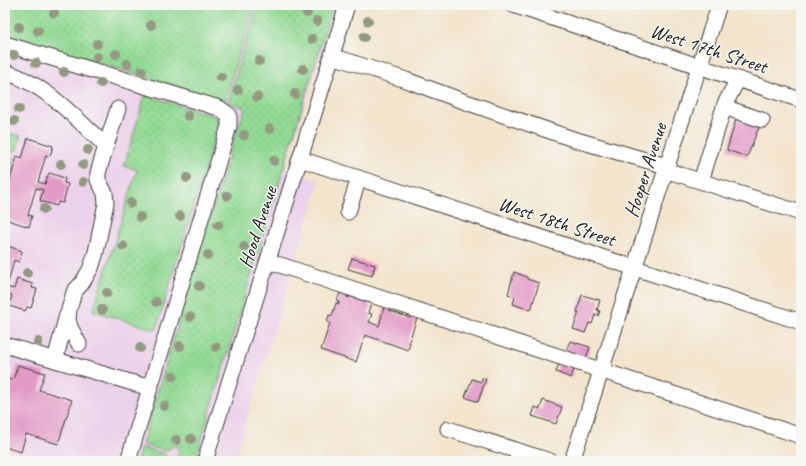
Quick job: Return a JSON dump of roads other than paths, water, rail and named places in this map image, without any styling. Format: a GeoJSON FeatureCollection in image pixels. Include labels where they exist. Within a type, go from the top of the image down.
{"type":"FeatureCollection","features":[{"type":"Feature","properties":{"kind":"street","name":"Hood Avenue"},"geometry":{"type":"LineString","coordinates":[[205,461],[300,160],[347,5]]}},
{"type":"Feature","properties":{"kind":"street","name":"West 17th Street"},"geometry":{"type":"LineString","coordinates":[[513,5],[801,100]]}},
{"type":"Feature","properties":{"kind":"street","name":"Hooper Avenue"},"geometry":{"type":"LineString","coordinates":[[572,461],[719,5]]}},
{"type":"Feature","properties":{"kind":"street"},"geometry":{"type":"LineString","coordinates":[[5,44],[219,108],[229,115],[229,126],[128,461]]}},
{"type":"Feature","properties":{"kind":"street"},"geometry":{"type":"LineString","coordinates":[[332,56],[406,80],[573,139],[801,213]]}},
{"type":"Feature","properties":{"kind":"street"},"geometry":{"type":"LineString","coordinates":[[5,72],[31,82],[52,97],[106,146]]}},
{"type":"Feature","properties":{"kind":"street"},"geometry":{"type":"LineString","coordinates":[[701,181],[724,108],[738,79]]}},
{"type":"Feature","properties":{"kind":"street"},"geometry":{"type":"LineString","coordinates":[[724,108],[762,120]]}},
{"type":"Feature","properties":{"kind":"street"},"geometry":{"type":"LineString","coordinates":[[55,360],[74,292],[82,283],[91,268],[96,252],[106,203],[105,193],[98,180],[98,173],[118,109]]}},
{"type":"Feature","properties":{"kind":"street","name":"West 18th Street"},"geometry":{"type":"LineString","coordinates":[[300,160],[801,322]]}},
{"type":"Feature","properties":{"kind":"street"},"geometry":{"type":"LineString","coordinates":[[348,212],[359,178]]}},
{"type":"Feature","properties":{"kind":"street"},"geometry":{"type":"LineString","coordinates":[[268,261],[801,436]]}},
{"type":"Feature","properties":{"kind":"street"},"geometry":{"type":"LineString","coordinates":[[69,310],[68,319],[70,327],[79,344]]}},
{"type":"Feature","properties":{"kind":"street"},"geometry":{"type":"LineString","coordinates":[[5,345],[150,388]]}},
{"type":"Feature","properties":{"kind":"street"},"geometry":{"type":"LineString","coordinates":[[448,429],[550,461]]}}]}
